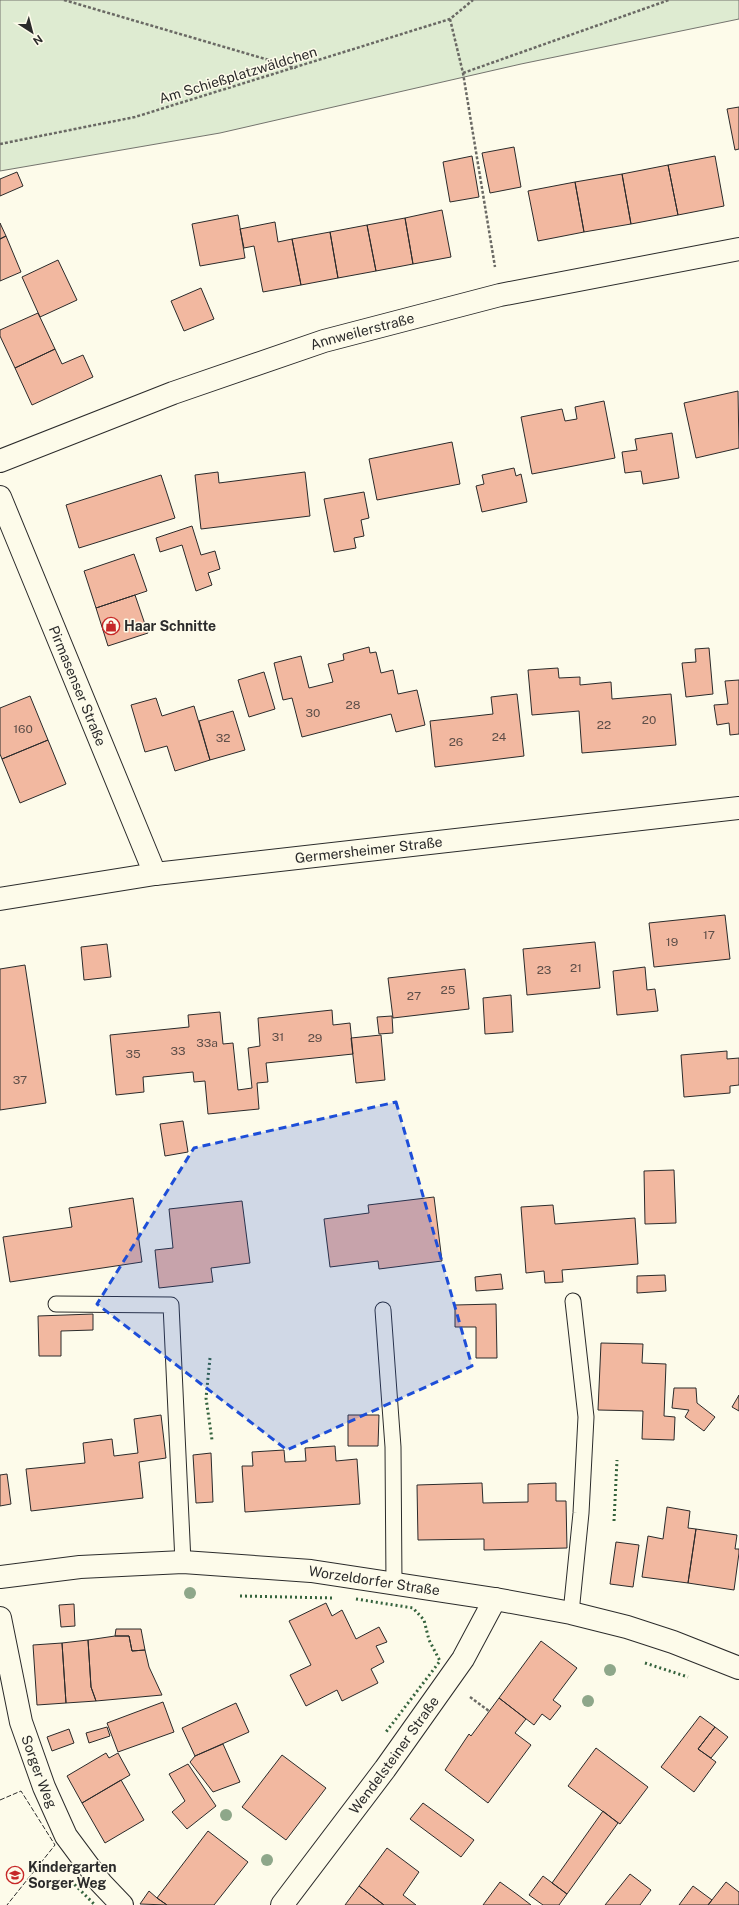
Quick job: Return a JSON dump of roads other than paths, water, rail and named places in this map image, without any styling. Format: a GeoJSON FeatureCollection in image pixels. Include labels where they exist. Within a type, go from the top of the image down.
{"type":"FeatureCollection","features":[{"type":"Feature","properties":{"kind":"street","name":"Annweilerstraße"},"geometry":{"type":"LineString","coordinates":[[0,461],[174,393],[324,340],[500,295],[739,249]]}},
{"type":"Feature","properties":{"kind":"street","name":"Pirmasenser Straße"},"geometry":{"type":"LineString","coordinates":[[0,497],[155,874]]}},
{"type":"Feature","properties":{"kind":"street","name":"Germersheimer Straße"},"geometry":{"type":"LineString","coordinates":[[0,899],[155,874],[739,808]]}},
{"type":"Feature","properties":{"kind":"street","name":"Worzeldorfer Straße"},"geometry":{"type":"LineString","coordinates":[[0,1577],[80,1567],[182,1562],[311,1571],[494,1599],[571,1613],[627,1626],[739,1668]]}},
{"type":"Feature","properties":{"kind":"street","name":"Wendelsteiner Straße"},"geometry":{"type":"LineString","coordinates":[[282,1905],[385,1768],[463,1659],[494,1599]]}},
{"type":"Feature","properties":{"kind":"street","name":"Sorger Weg"},"geometry":{"type":"LineString","coordinates":[[0,1618],[20,1722],[44,1787],[66,1836],[101,1883],[122,1905]]}},
{"type":"Feature","properties":{"kind":"lane"},"geometry":{"type":"LineString","coordinates":[[571,1613],[581,1512],[586,1417],[573,1301]]}},
{"type":"Feature","properties":{"kind":"lane"},"geometry":{"type":"LineString","coordinates":[[56,1304],[171,1305],[182,1562]]}},
{"type":"Feature","properties":{"kind":"lane"},"geometry":{"type":"LineString","coordinates":[[384,1310],[393,1447],[394,1584]]}},
{"type":"Feature","properties":{"kind":"place","name":"Haar Schnitte"},"geometry":{"type":"Point","coordinates":[111,626]}},
{"type":"Feature","properties":{"kind":"place","name":"Kindergarten Sorger Weg"},"geometry":{"type":"Point","coordinates":[15,1875]}}]}
